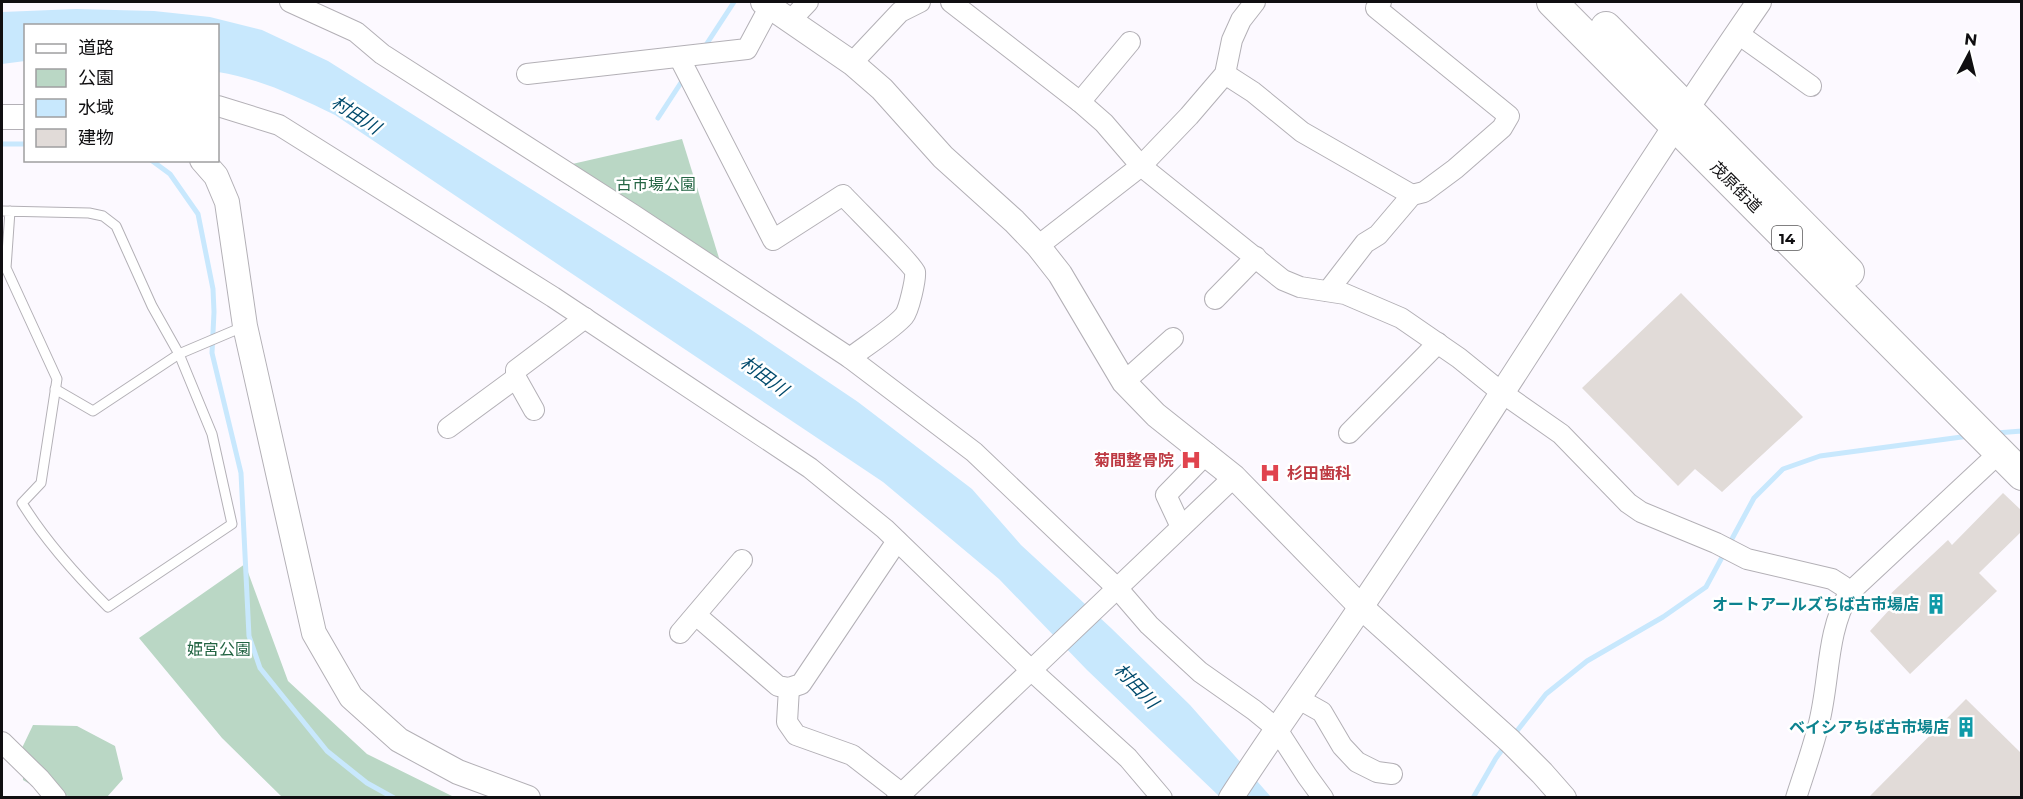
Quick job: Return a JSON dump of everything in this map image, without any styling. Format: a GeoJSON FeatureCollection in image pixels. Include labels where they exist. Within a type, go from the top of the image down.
{"type":"FeatureCollection","features":[{"type":"Feature","properties":{"kind":"main road","name":"茂原街道"},"geometry":{"type":"LineString","coordinates":[[1552,2],[1680,116],[2011,449],[2022,475]]}},
{"type":"Feature","properties":{"kind":"main road","name":"茂原街道"},"geometry":{"type":"LineString","coordinates":[[1580,2],[1680,116]]}},
{"type":"Feature","properties":{"kind":"street"},"geometry":{"type":"LineString","coordinates":[[290,2],[356,32],[382,54],[641,220],[850,358],[974,452],[1118,589],[1149,626],[1200,672],[1276,728],[1323,798]]}},
{"type":"Feature","properties":{"kind":"street"},"geometry":{"type":"LineString","coordinates":[[791,20],[808,2]]}},
{"type":"Feature","properties":{"kind":"street"},"geometry":{"type":"LineString","coordinates":[[852,63],[900,12],[920,2]]}},
{"type":"Feature","properties":{"kind":"street"},"geometry":{"type":"LineString","coordinates":[[951,2],[1080,102],[1104,123],[1141,166],[1283,280],[1300,287],[1345,294],[1401,318],[1460,358],[1502,392],[1561,434],[1628,503],[1641,512],[1716,543],[1747,559],[1832,579],[1849,593]]}},
{"type":"Feature","properties":{"kind":"street"},"geometry":{"type":"LineString","coordinates":[[1328,291],[1365,243],[1378,235],[1412,195],[1424,192],[1455,169],[1502,128],[1509,116],[1376,8],[1381,2]]}},
{"type":"Feature","properties":{"kind":"street"},"geometry":{"type":"LineString","coordinates":[[1231,798],[1276,728],[1361,607],[1680,116],[1759,2]]}},
{"type":"Feature","properties":{"kind":"street"},"geometry":{"type":"LineString","coordinates":[[527,74],[747,50],[766,4],[791,20],[852,63],[882,89],[943,158],[1014,221],[1038,246],[1060,274],[1124,382],[1156,416],[1207,453],[1234,477],[1361,607],[1510,741],[1542,772],[1564,798]]}},
{"type":"Feature","properties":{"kind":"street"},"geometry":{"type":"LineString","coordinates":[[1038,246],[1141,166],[1189,116],[1225,74],[1232,40],[1247,4]]}},
{"type":"Feature","properties":{"kind":"street"},"geometry":{"type":"LineString","coordinates":[[1737,33],[1811,86]]}},
{"type":"Feature","properties":{"kind":"street"},"geometry":{"type":"LineString","coordinates":[[1080,102],[1130,42]]}},
{"type":"Feature","properties":{"kind":"street"},"geometry":{"type":"LineString","coordinates":[[679,57],[772,240],[843,195],[891,246],[910,262],[915,273],[910,306],[903,317],[850,358]]}},
{"type":"Feature","properties":{"kind":"street"},"geometry":{"type":"LineString","coordinates":[[1225,74],[1302,132],[1412,195]]}},
{"type":"Feature","properties":{"kind":"street"},"geometry":{"type":"LineString","coordinates":[[219,106],[279,125],[585,318],[810,468],[897,541],[1128,758],[1162,798]]}},
{"type":"Feature","properties":{"kind":"street"},"geometry":{"type":"LineString","coordinates":[[2,117],[24,117]]}},
{"type":"Feature","properties":{"kind":"street"},"geometry":{"type":"LineString","coordinates":[[204,162],[216,176],[227,202],[244,326],[314,633],[351,697],[399,740],[458,772],[528,798]]}},
{"type":"Feature","properties":{"kind":"street"},"geometry":{"type":"LineString","coordinates":[[1215,299],[1256,257]]}},
{"type":"Feature","properties":{"kind":"street"},"geometry":{"type":"LineString","coordinates":[[534,410],[516,378],[516,370],[585,318]]}},
{"type":"Feature","properties":{"kind":"street"},"geometry":{"type":"LineString","coordinates":[[1124,382],[1173,338]]}},
{"type":"Feature","properties":{"kind":"street"},"geometry":{"type":"LineString","coordinates":[[1349,433],[1438,343]]}},
{"type":"Feature","properties":{"kind":"street"},"geometry":{"type":"LineString","coordinates":[[448,428],[516,378]]}},
{"type":"Feature","properties":{"kind":"street"},"geometry":{"type":"LineString","coordinates":[[1796,798],[1820,722],[1834,626],[1849,593],[2011,449]]}},
{"type":"Feature","properties":{"kind":"street"},"geometry":{"type":"LineString","coordinates":[[1181,527],[1166,495],[1207,453]]}},
{"type":"Feature","properties":{"kind":"street"},"geometry":{"type":"LineString","coordinates":[[789,688],[787,722],[796,735],[852,754],[899,795],[1234,477]]}},
{"type":"Feature","properties":{"kind":"street"},"geometry":{"type":"LineString","coordinates":[[696,615],[778,686],[789,688],[801,684],[897,541]]}},
{"type":"Feature","properties":{"kind":"street"},"geometry":{"type":"LineString","coordinates":[[680,633],[742,560]]}},
{"type":"Feature","properties":{"kind":"street"},"geometry":{"type":"LineString","coordinates":[[1297,698],[1322,712],[1342,746],[1357,762],[1377,772],[1392,774]]}},
{"type":"Feature","properties":{"kind":"street"},"geometry":{"type":"LineString","coordinates":[[2,742],[56,798]]}},
{"type":"Feature","properties":{"kind":"lane"},"geometry":{"type":"LineString","coordinates":[[6,211],[89,213],[103,216],[116,225],[152,306],[179,354],[212,434],[232,524],[108,607],[48,541],[22,503],[41,483],[57,379],[6,268],[6,211]]}},
{"type":"Feature","properties":{"kind":"lane"},"geometry":{"type":"LineString","coordinates":[[55,389],[93,411],[179,354],[244,326]]}},
{"type":"Feature","properties":{"kind":"green space","name":"古市場公園"},"geometry":{"type":"Polygon","coordinates":[[[682,139],[724,274],[559,167],[682,139]]]}},
{"type":"Feature","properties":{"kind":"green space","name":"姫宮公園"},"geometry":{"type":"Polygon","coordinates":[[[245,564],[288,681],[367,754],[454,797],[282,797],[222,738],[139,638],[245,564]]]}},
{"type":"Feature","properties":{"kind":"green space"},"geometry":{"type":"Polygon","coordinates":[[[33,725],[77,726],[115,746],[123,779],[107,797],[53,793],[23,780],[22,748],[33,725]]]}},
{"type":"Feature","properties":{"kind":"water","name":"村田川"},"geometry":{"type":"Polygon","coordinates":[[[76,9],[154,11],[210,17],[262,30],[328,61],[747,327],[858,402],[972,489],[1021,545],[1190,705],[1271,797],[1220,797],[1087,670],[999,579],[883,482],[335,115],[263,84],[219,72],[219,24],[24,24],[24,61],[2,64],[2,12],[76,9]]]}},
{"type":"Feature","properties":{"kind":"building"},"geometry":{"type":"Polygon","coordinates":[[[1681,293],[1803,417],[1722,492],[1695,469],[1678,486],[1582,388],[1681,293]]]}},
{"type":"Feature","properties":{"kind":"building","name":"オートアールズちば古市場店"},"geometry":{"type":"Polygon","coordinates":[[[2003,493],[2022,511],[2022,531],[1979,573],[1997,591],[1910,674],[1870,631],[1891,608],[1884,600],[1948,540],[1952,545],[2003,493]]]}},
{"type":"Feature","properties":{"kind":"building","name":"ベイシアちば古市場店"},"geometry":{"type":"Polygon","coordinates":[[[1966,699],[2022,754],[2022,798],[1868,798],[1966,699]]]}},
{"type":"Feature","properties":{"kind":"waterway"},"geometry":{"type":"LineString","coordinates":[[704,48],[734,2]]}},
{"type":"Feature","properties":{"kind":"waterway"},"geometry":{"type":"LineString","coordinates":[[658,118],[684,78]]}},
{"type":"Feature","properties":{"kind":"waterway"},"geometry":{"type":"LineString","coordinates":[[2,144],[24,144]]}},
{"type":"Feature","properties":{"kind":"waterway"},"geometry":{"type":"LineString","coordinates":[[154,162],[170,174],[198,214],[213,289],[212,353],[241,473],[249,636],[260,668],[327,751],[367,783],[394,798]]}},
{"type":"Feature","properties":{"kind":"waterway"},"geometry":{"type":"LineString","coordinates":[[1996,433],[2022,431]]}},
{"type":"Feature","properties":{"kind":"waterway"},"geometry":{"type":"LineString","coordinates":[[1513,736],[1546,694],[1587,661],[1663,617],[1706,587],[1754,498],[1783,469],[1820,456],[1969,436]]}},
{"type":"Feature","properties":{"kind":"waterway"},"geometry":{"type":"LineString","coordinates":[[1473,798],[1505,746]]}},
{"type":"Feature","properties":{"kind":"place","name":"菊間整骨院"},"geometry":{"type":"Point","coordinates":[1191,460]}},
{"type":"Feature","properties":{"kind":"place","name":"杉田歯科"},"geometry":{"type":"Point","coordinates":[1270,473]}},
{"type":"Feature","properties":{"kind":"place","name":"オートアールズちば古市場店"},"geometry":{"type":"Point","coordinates":[1936,604]}},
{"type":"Feature","properties":{"kind":"place","name":"ベイシアちば古市場店"},"geometry":{"type":"Point","coordinates":[1966,727]}}]}
